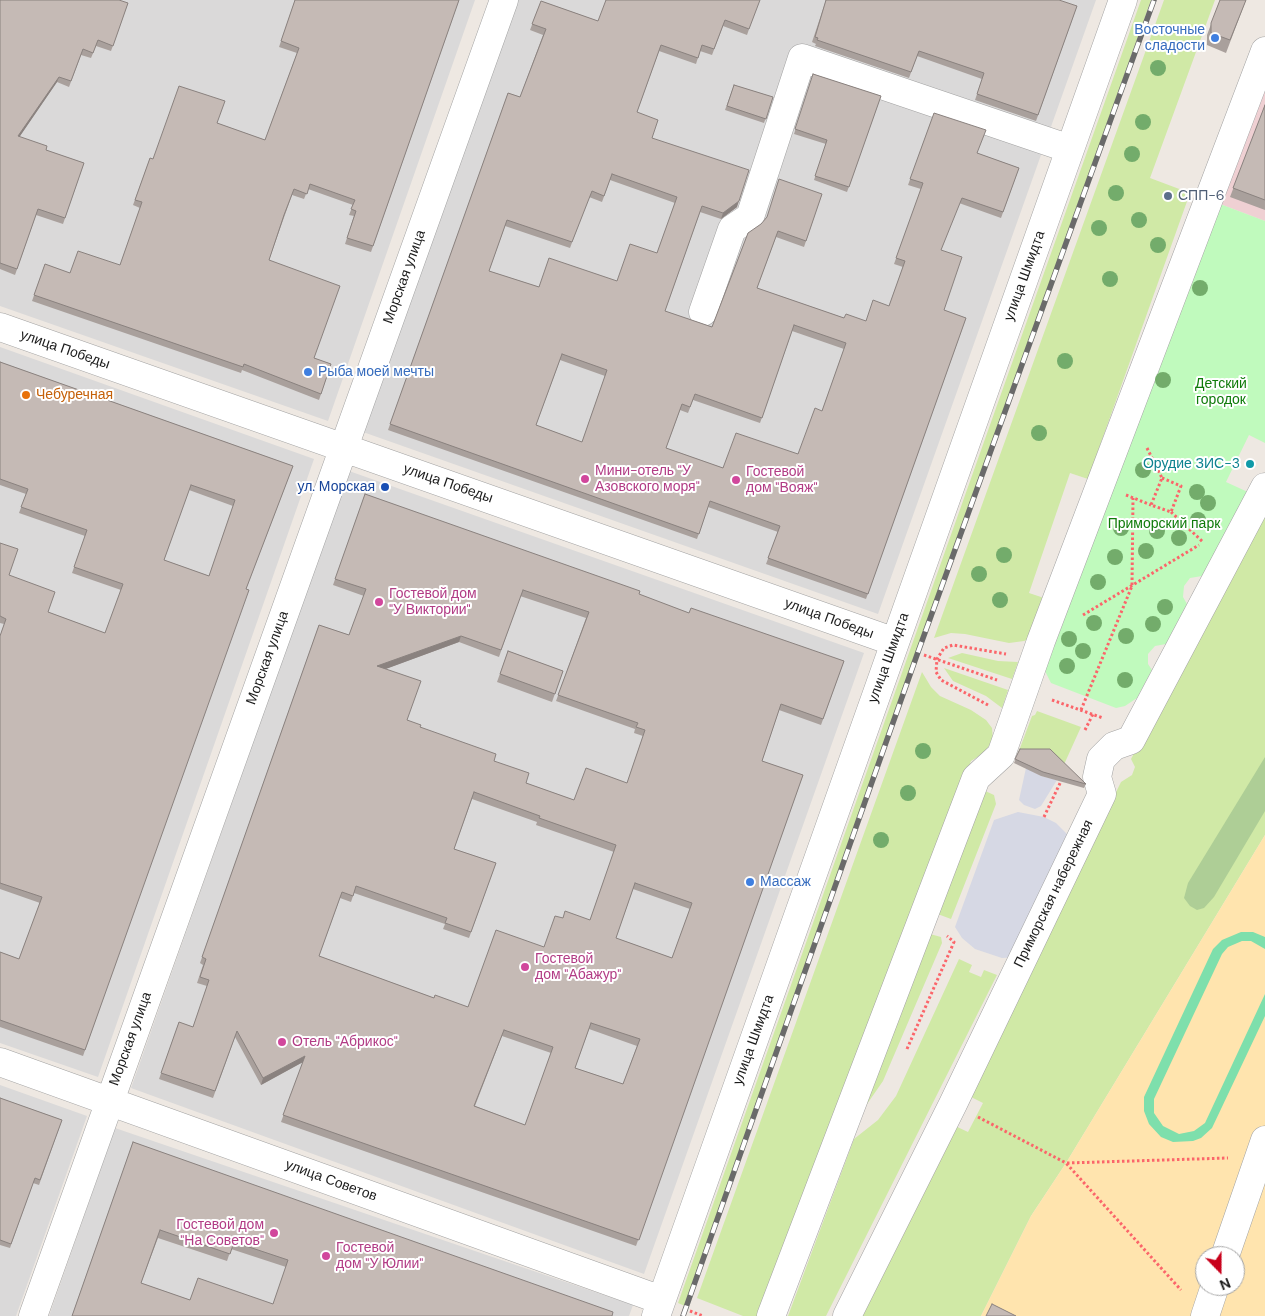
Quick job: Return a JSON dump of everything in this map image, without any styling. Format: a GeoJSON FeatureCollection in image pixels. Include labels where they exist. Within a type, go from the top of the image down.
{"type":"FeatureCollection","features":[{"type":"Feature","properties":{"kind":"street","name":"Морская улица"},"geometry":{"type":"LineString","coordinates":[[32,1316],[504,0]]}},
{"type":"Feature","properties":{"kind":"street","name":"улица Шмидта"},"geometry":{"type":"LineString","coordinates":[[658,1308],[1123,0]]}},
{"type":"Feature","properties":{"kind":"street"},"geometry":{"type":"LineString","coordinates":[[771,1316],[976,778],[1000,755],[1006,740],[1041,641],[1265,52]]}},
{"type":"Feature","properties":{"kind":"street"},"geometry":{"type":"LineString","coordinates":[[703,312],[732,229],[750,217],[802,58],[1070,149]]}},
{"type":"Feature","properties":{"kind":"street","name":"улица Победы"},"geometry":{"type":"LineString","coordinates":[[0,327],[895,642]]}},
{"type":"Feature","properties":{"kind":"street","name":"Приморская набережная"},"geometry":{"type":"LineString","coordinates":[[847,1316],[953,1104],[1102,794],[1097,777],[1102,759],[1114,746],[1131,740],[1265,487]]}},
{"type":"Feature","properties":{"kind":"street","name":"улица Советов"},"geometry":{"type":"LineString","coordinates":[[0,1062],[109,1100],[658,1308]]}},
{"type":"Feature","properties":{"kind":"street"},"geometry":{"type":"LineString","coordinates":[[1228,1246],[1262,1149]]}},
{"type":"Feature","properties":{"kind":"street"},"geometry":{"type":"LineString","coordinates":[[1205,1316],[1212,1296]]}},
{"type":"Feature","properties":{"kind":"path"},"geometry":{"type":"LineString","coordinates":[[1171,512],[1182,486],[1162,478],[1151,504],[1171,512],[1203,542]]}},
{"type":"Feature","properties":{"kind":"path"},"geometry":{"type":"LineString","coordinates":[[1081,710],[1132,586],[1133,498]]}},
{"type":"Feature","properties":{"kind":"path"},"geometry":{"type":"LineString","coordinates":[[1082,616],[1211,538]]}},
{"type":"Feature","properties":{"kind":"path"},"geometry":{"type":"LineString","coordinates":[[1006,740],[999,719],[990,707],[941,680],[936,672],[938,659],[944,648],[953,645],[1004,654],[1017,652],[1041,641]]}},
{"type":"Feature","properties":{"kind":"path"},"geometry":{"type":"LineString","coordinates":[[924,655],[1137,729]]}},
{"type":"Feature","properties":{"kind":"path"},"geometry":{"type":"LineString","coordinates":[[953,1104],[1066,1163],[1205,1316]]}},
{"type":"Feature","properties":{"kind":"path"},"geometry":{"type":"LineString","coordinates":[[1066,1163],[1262,1149]]}},
{"type":"Feature","properties":{"kind":"path"},"geometry":{"type":"LineString","coordinates":[[696,1313],[703,1316]]}},
{"type":"Feature","properties":{"kind":"shaded area"},"geometry":{"type":"Polygon","coordinates":[[[0,0],[475,0],[328,421],[0,306],[0,0]]]}},
{"type":"Feature","properties":{"kind":"shaded area"},"geometry":{"type":"Polygon","coordinates":[[[518,0],[1096,0],[878,614],[363,432],[518,0]]]}},
{"type":"Feature","properties":{"kind":"shaded area"},"geometry":{"type":"Polygon","coordinates":[[[1265,84],[1265,221],[1220,204],[1265,84]]]}},
{"type":"Feature","properties":{"kind":"shaded area"},"geometry":{"type":"Polygon","coordinates":[[[0,347],[314,459],[98,1077],[0,1043],[0,347]]]}},
{"type":"Feature","properties":{"kind":"shaded area"},"geometry":{"type":"Polygon","coordinates":[[[349,471],[864,653],[644,1274],[131,1088],[349,471]]]}},
{"type":"Feature","properties":{"kind":"shaded area"},"geometry":{"type":"Polygon","coordinates":[[[1026,768],[1041,776],[1057,780],[1041,806],[1035,809],[1024,805],[1019,800],[1026,768]]]}},
{"type":"Feature","properties":{"kind":"shaded area"},"geometry":{"type":"Polygon","coordinates":[[[1018,812],[1044,817],[1056,823],[1068,835],[1018,957],[1002,958],[975,949],[962,938],[955,927],[994,820],[1018,812]]]}},
{"type":"Feature","properties":{"kind":"shaded area"},"geometry":{"type":"Polygon","coordinates":[[[0,1085],[87,1116],[16,1316],[0,1316],[0,1085]]]}},
{"type":"Feature","properties":{"kind":"shaded area"},"geometry":{"type":"Polygon","coordinates":[[[115,1128],[633,1305],[629,1316],[49,1316],[115,1128]]]}},
{"type":"Feature","properties":{"kind":"green space"},"geometry":{"type":"Polygon","coordinates":[[[1141,0],[1151,0],[685,1306],[678,1303],[1141,0]]]}},
{"type":"Feature","properties":{"kind":"green space"},"geometry":{"type":"Polygon","coordinates":[[[1164,0],[1215,0],[1150,178],[1190,193],[1088,479],[1070,473],[1029,593],[1047,599],[1035,637],[1009,643],[951,633],[934,638],[1164,0]]]}},
{"type":"Feature","properties":{"kind":"green space","name":"Приморский парк"},"geometry":{"type":"Polygon","coordinates":[[[1220,204],[1265,221],[1265,443],[1249,435],[1226,482],[1250,493],[1202,576],[1190,578],[1184,586],[1183,597],[1187,604],[1166,644],[1155,646],[1148,654],[1148,664],[1152,670],[1137,698],[1125,706],[1116,708],[1051,683],[1045,671],[1220,204]]]}},
{"type":"Feature","properties":{"kind":"green space"},"geometry":{"type":"Polygon","coordinates":[[[1265,504],[1265,835],[1066,1163],[1031,1216],[981,1316],[858,1316],[953,1125],[968,1132],[983,1103],[967,1095],[1121,782],[1132,775],[1135,767],[1131,759],[1265,504]]]}},
{"type":"Feature","properties":{"kind":"green space"},"geometry":{"type":"Polygon","coordinates":[[[962,653],[998,661],[1018,662],[1012,679],[948,658],[962,653]]]}},
{"type":"Feature","properties":{"kind":"green space"},"geometry":{"type":"Polygon","coordinates":[[[944,668],[1008,690],[1002,708],[986,696],[953,681],[944,668]]]}},
{"type":"Feature","properties":{"kind":"green space"},"geometry":{"type":"Polygon","coordinates":[[[922,672],[931,687],[940,696],[971,710],[986,720],[992,728],[993,740],[984,753],[971,761],[759,1316],[743,1316],[697,1298],[922,672]]]}},
{"type":"Feature","properties":{"kind":"green space"},"geometry":{"type":"Polygon","coordinates":[[[1037,711],[1081,727],[1057,780],[1017,756],[1032,716],[1037,711]]]}},
{"type":"Feature","properties":{"kind":"green space"},"geometry":{"type":"Polygon","coordinates":[[[1265,757],[1265,811],[1214,897],[1204,908],[1197,910],[1190,906],[1184,898],[1188,883],[1265,757]]]}},
{"type":"Feature","properties":{"kind":"green space"},"geometry":{"type":"Polygon","coordinates":[[[983,790],[994,795],[996,804],[951,919],[935,913],[983,790]]]}},
{"type":"Feature","properties":{"kind":"green space"},"geometry":{"type":"Polygon","coordinates":[[[1241,932],[1253,932],[1265,937],[1265,949],[1251,941],[1242,941],[1228,947],[1222,954],[1154,1099],[1154,1113],[1163,1126],[1179,1134],[1194,1131],[1205,1123],[1265,994],[1265,1016],[1212,1128],[1201,1138],[1193,1141],[1173,1142],[1161,1137],[1149,1124],[1144,1111],[1144,1097],[1213,949],[1222,940],[1241,932]]]}},
{"type":"Feature","properties":{"kind":"green space"},"geometry":{"type":"Polygon","coordinates":[[[930,934],[941,937],[942,943],[883,1081],[865,1107],[930,934]]]}},
{"type":"Feature","properties":{"kind":"green space"},"geometry":{"type":"Polygon","coordinates":[[[959,959],[972,965],[969,972],[981,977],[984,970],[997,975],[826,1316],[788,1316],[854,1139],[878,1120],[896,1096],[959,959]]]}},
{"type":"Feature","properties":{"kind":"sand"},"geometry":{"type":"Polygon","coordinates":[[[1265,835],[1265,1316],[981,1316],[1031,1216],[1066,1163],[1265,835]]]}},
{"type":"Feature","properties":{"kind":"building"},"geometry":{"type":"Polygon","coordinates":[[[0,0],[119,0],[128,3],[113,46],[98,40],[93,53],[83,49],[71,81],[59,77],[18,136],[47,146],[46,150],[84,163],[65,218],[38,209],[17,269],[0,263],[0,0]]]}},
{"type":"Feature","properties":{"kind":"building"},"geometry":{"type":"Polygon","coordinates":[[[295,0],[459,0],[373,246],[347,238],[356,211],[351,209],[355,200],[310,184],[307,194],[294,189],[284,215],[269,260],[340,286],[314,358],[331,364],[321,394],[244,364],[243,367],[34,295],[45,264],[70,273],[78,251],[120,265],[142,202],[135,200],[150,158],[153,159],[179,86],[225,101],[217,123],[265,140],[299,48],[281,41],[295,0]]]}},
{"type":"Feature","properties":{"kind":"building"},"geometry":{"type":"Polygon","coordinates":[[[606,0],[760,0],[749,29],[725,20],[714,49],[702,45],[698,58],[661,45],[637,112],[658,120],[652,138],[749,170],[739,201],[723,213],[702,206],[665,311],[712,327],[748,233],[767,217],[779,179],[822,194],[806,241],[778,231],[757,288],[844,318],[846,314],[866,321],[873,300],[889,306],[905,261],[896,258],[923,183],[910,179],[934,113],[986,130],[977,153],[1019,168],[1003,212],[962,198],[941,250],[962,257],[944,310],[966,318],[868,594],[768,558],[780,526],[710,501],[699,534],[390,424],[508,93],[520,97],[546,29],[532,24],[541,1],[598,21],[606,0]],[[612,174],[604,196],[592,191],[572,242],[507,220],[489,271],[539,287],[549,258],[617,281],[630,244],[657,253],[677,197],[612,174]],[[794,325],[762,418],[695,394],[690,407],[682,404],[666,448],[723,468],[736,433],[798,454],[815,408],[822,411],[846,343],[794,325]],[[562,354],[536,425],[582,442],[607,370],[562,354]]]}},
{"type":"Feature","properties":{"kind":"building"},"geometry":{"type":"Polygon","coordinates":[[[826,0],[1059,0],[1077,6],[1038,115],[977,94],[984,73],[919,51],[911,72],[817,40],[818,38],[815,37],[826,0]]]}},
{"type":"Feature","properties":{"kind":"building"},"geometry":{"type":"Polygon","coordinates":[[[1220,0],[1246,0],[1230,40],[1211,33],[1211,23],[1220,0]]]}},
{"type":"Feature","properties":{"kind":"building"},"geometry":{"type":"Polygon","coordinates":[[[813,74],[881,96],[849,187],[815,176],[827,140],[795,129],[813,74]]]}},
{"type":"Feature","properties":{"kind":"building"},"geometry":{"type":"Polygon","coordinates":[[[734,85],[773,97],[766,119],[727,106],[734,85]]]}},
{"type":"Feature","properties":{"kind":"building"},"geometry":{"type":"Polygon","coordinates":[[[1265,105],[1265,200],[1233,188],[1265,105]]]}},
{"type":"Feature","properties":{"kind":"building"},"geometry":{"type":"Polygon","coordinates":[[[0,362],[293,466],[246,589],[249,590],[85,1050],[0,1020],[0,952],[19,959],[42,897],[0,883],[0,636],[6,619],[0,616],[0,543],[18,549],[9,575],[55,592],[48,612],[105,633],[123,584],[74,567],[87,530],[21,507],[28,489],[0,479],[0,362]],[[191,485],[164,560],[209,576],[235,500],[191,485]]]}},
{"type":"Feature","properties":{"kind":"building"},"geometry":{"type":"Polygon","coordinates":[[[365,494],[640,591],[639,594],[689,613],[691,608],[844,661],[823,719],[781,704],[762,761],[803,775],[639,1240],[283,1115],[305,1056],[263,1078],[237,1031],[215,1091],[161,1073],[179,1022],[193,1027],[209,980],[200,977],[206,959],[202,957],[319,625],[349,635],[366,589],[335,579],[365,494]],[[523,590],[501,650],[461,636],[377,666],[421,681],[407,720],[421,725],[420,727],[496,754],[494,761],[529,773],[526,783],[574,800],[586,768],[627,783],[645,730],[636,727],[638,723],[558,695],[589,612],[523,590]],[[474,792],[454,849],[496,863],[471,932],[445,923],[447,918],[356,886],[353,896],[342,892],[319,956],[434,998],[435,995],[468,1007],[496,930],[544,947],[555,916],[563,918],[565,911],[590,920],[616,845],[539,818],[540,816],[474,792]],[[635,883],[616,938],[672,958],[692,903],[635,883]],[[591,1023],[575,1068],[623,1084],[640,1039],[591,1023]],[[504,1030],[474,1106],[525,1125],[553,1047],[504,1030]]]}},
{"type":"Feature","properties":{"kind":"building"},"geometry":{"type":"Polygon","coordinates":[[[508,651],[563,671],[555,694],[500,674],[508,651]]]}},
{"type":"Feature","properties":{"kind":"building"},"geometry":{"type":"Polygon","coordinates":[[[1020,749],[1050,749],[1086,784],[1043,772],[1015,759],[1020,749]]]}},
{"type":"Feature","properties":{"kind":"building"},"geometry":{"type":"Polygon","coordinates":[[[0,1098],[62,1120],[40,1180],[35,1178],[11,1244],[0,1240],[0,1098]]]}},
{"type":"Feature","properties":{"kind":"building"},"geometry":{"type":"Polygon","coordinates":[[[133,1142],[613,1312],[612,1316],[72,1316],[133,1142]],[[160,1230],[141,1283],[190,1300],[198,1278],[273,1304],[288,1260],[234,1242],[230,1254],[160,1230]]]}},
{"type":"Feature","properties":{"kind":"building"},"geometry":{"type":"Polygon","coordinates":[[[992,1304],[1016,1316],[986,1316],[992,1304]]]}},
{"type":"Feature","properties":{"kind":"railway"},"geometry":{"type":"LineString","coordinates":[[683,1316],[918,652],[1154,0]]}},
{"type":"Feature","properties":{"kind":"place","name":"Восточные сладости"},"geometry":{"type":"Point","coordinates":[1215,38]}},
{"type":"Feature","properties":{"kind":"place","name":"СПП-6"},"geometry":{"type":"Point","coordinates":[1168,196]}},
{"type":"Feature","properties":{"kind":"place","name":"Рыба моей мечты"},"geometry":{"type":"Point","coordinates":[308,372]}},
{"type":"Feature","properties":{"kind":"place","name":"Чебуречная"},"geometry":{"type":"Point","coordinates":[26,395]}},
{"type":"Feature","properties":{"kind":"place","name":"Орудие ЗИС-3"},"geometry":{"type":"Point","coordinates":[1250,464]}},
{"type":"Feature","properties":{"kind":"place","name":"Мини-отель \"У Азовского моря\""},"geometry":{"type":"Point","coordinates":[585,479]}},
{"type":"Feature","properties":{"kind":"place","name":"Гостевой дом \"Вояж\""},"geometry":{"type":"Point","coordinates":[736,480]}},
{"type":"Feature","properties":{"kind":"place","name":"ул. Морская"},"geometry":{"type":"Point","coordinates":[385,487]}},
{"type":"Feature","properties":{"kind":"place","name":"Гостевой дом \"У Виктории\""},"geometry":{"type":"Point","coordinates":[379,602]}},
{"type":"Feature","properties":{"kind":"place","name":"Массаж"},"geometry":{"type":"Point","coordinates":[750,882]}},
{"type":"Feature","properties":{"kind":"place","name":"Гостевой дом \"Абажур\""},"geometry":{"type":"Point","coordinates":[525,967]}},
{"type":"Feature","properties":{"kind":"place","name":"Отель \"Абрикос\""},"geometry":{"type":"Point","coordinates":[282,1042]}},
{"type":"Feature","properties":{"kind":"place","name":"Гостевой дом \"На Советов\""},"geometry":{"type":"Point","coordinates":[274,1233]}},
{"type":"Feature","properties":{"kind":"place","name":"Гостевой дом \"У Юлии\""},"geometry":{"type":"Point","coordinates":[326,1256]}},
{"type":"Feature","properties":{"kind":"park label","name":"Детский городок"},"geometry":{"type":"Point","coordinates":[1221,392]}}]}
